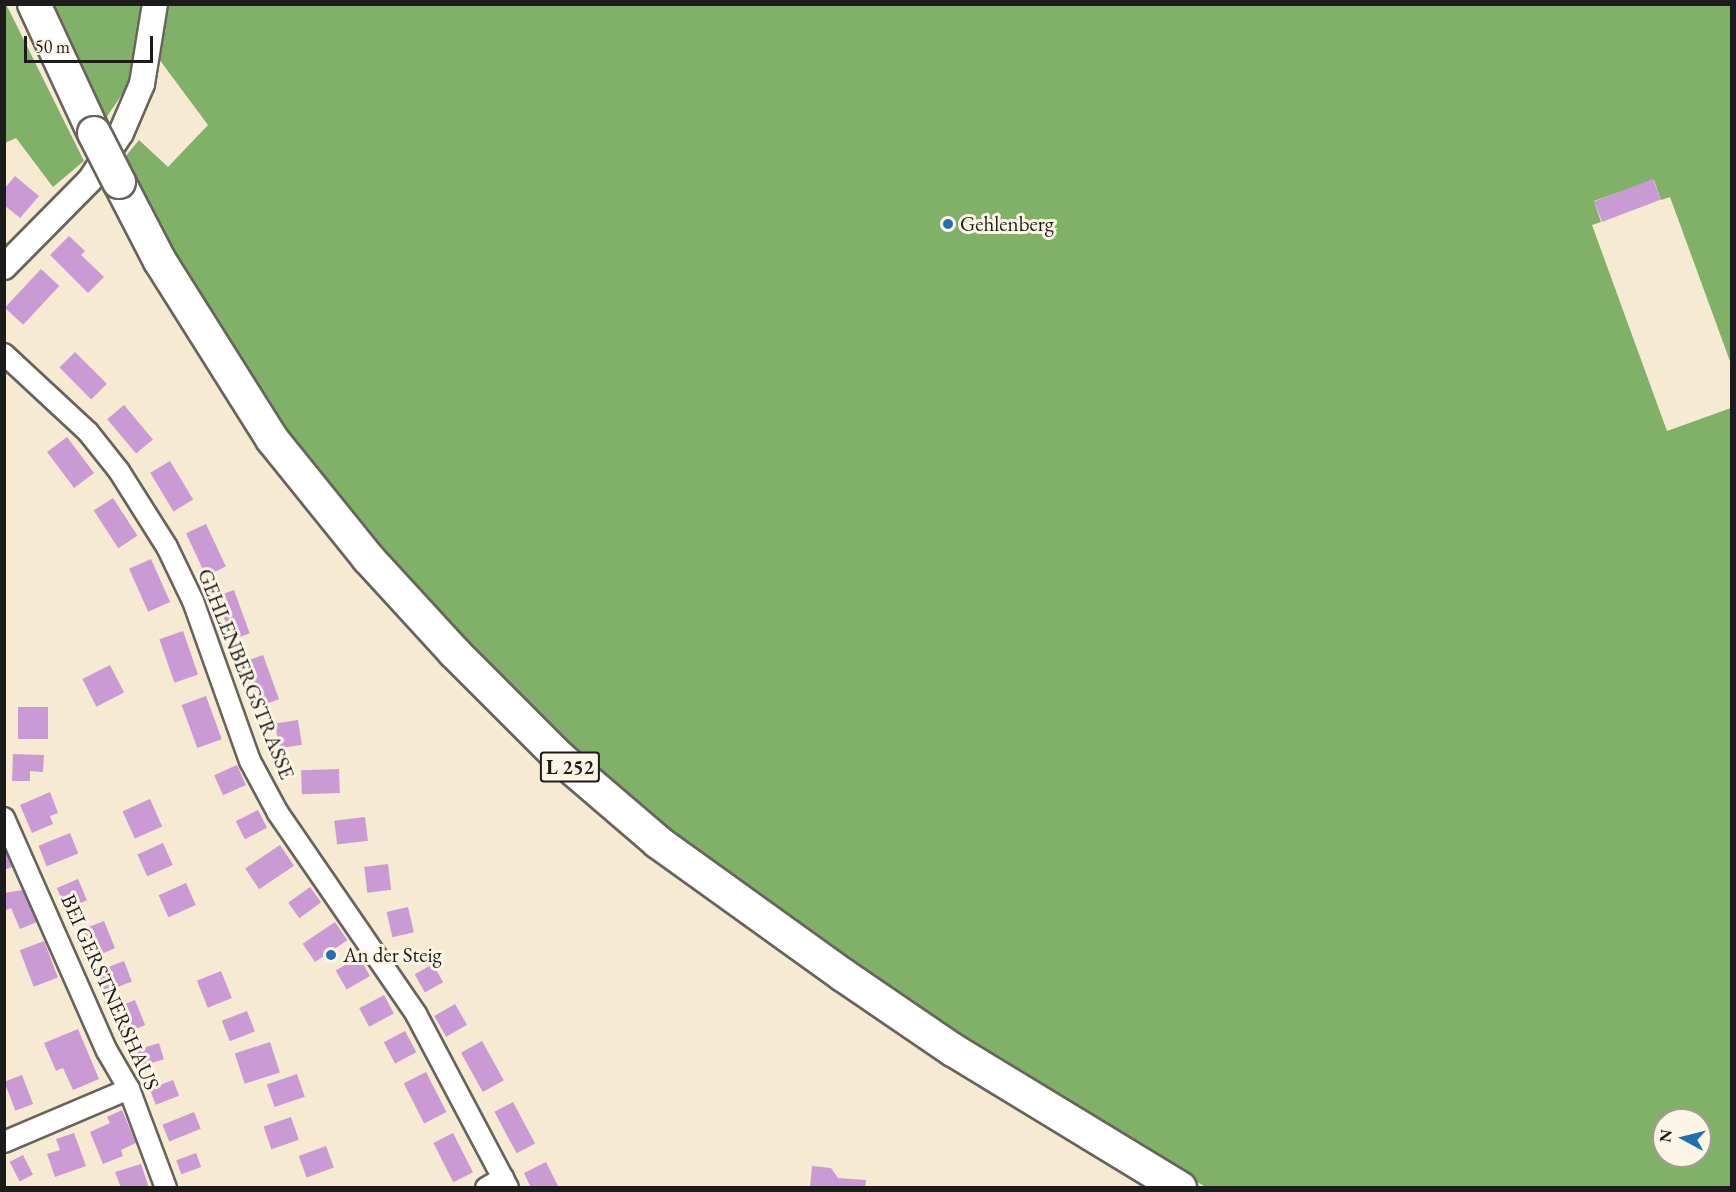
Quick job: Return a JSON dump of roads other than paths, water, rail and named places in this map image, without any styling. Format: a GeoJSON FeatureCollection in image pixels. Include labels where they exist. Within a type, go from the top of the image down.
{"type":"FeatureCollection","features":[{"type":"Feature","properties":{"kind":"highway","name":"L 252"},"geometry":{"type":"LineString","coordinates":[[34,4],[119,182],[207,341],[272,438],[376,566],[559,757],[658,842],[843,975],[953,1050],[1180,1188]]}},
{"type":"Feature","properties":{"kind":"street"},"geometry":{"type":"LineString","coordinates":[[4,267],[90,180],[121,133],[142,84],[155,4]]}},
{"type":"Feature","properties":{"kind":"street","name":"GEHLENBERGSTRASSE"},"geometry":{"type":"LineString","coordinates":[[4,354],[88,432],[167,547],[193,601],[255,771],[278,813],[416,1014],[506,1183]]}},
{"type":"Feature","properties":{"kind":"street","name":"BEI GERSTNERSHAUS"},"geometry":{"type":"LineString","coordinates":[[4,818],[107,1051],[129,1089],[166,1188]]}},
{"type":"Feature","properties":{"kind":"street"},"geometry":{"type":"LineString","coordinates":[[4,1142],[129,1089]]}},
{"type":"Feature","properties":{"kind":"street"},"geometry":{"type":"LineString","coordinates":[[486,1188],[506,1183]]}},
{"type":"Feature","properties":{"kind":"place","name":"Gehlenberg"},"geometry":{"type":"Point","coordinates":[948,224]}},
{"type":"Feature","properties":{"kind":"place","name":"An der Steig"},"geometry":{"type":"Point","coordinates":[331,955]}}]}
